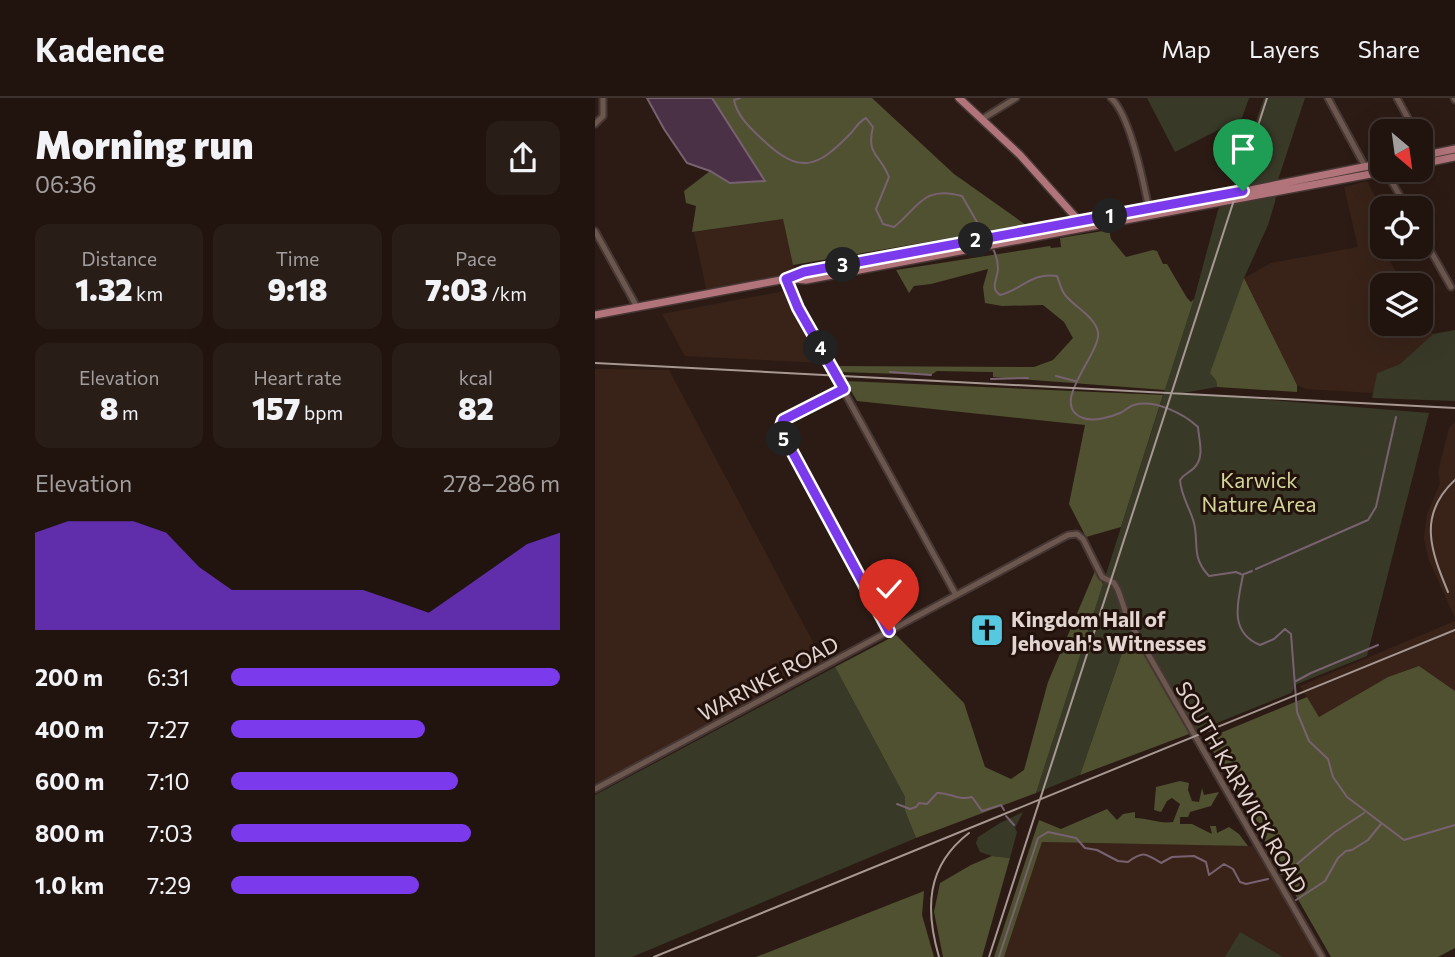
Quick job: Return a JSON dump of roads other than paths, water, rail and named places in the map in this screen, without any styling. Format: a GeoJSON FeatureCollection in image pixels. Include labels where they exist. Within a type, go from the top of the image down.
{"type":"FeatureCollection","features":[{"type":"Feature","properties":{"kind":"main road"},"geometry":{"type":"LineString","coordinates":[[958,98],[1047,183],[1081,225]]}},
{"type":"Feature","properties":{"kind":"main road"},"geometry":{"type":"LineString","coordinates":[[1433,153],[1455,149]]}},
{"type":"Feature","properties":{"kind":"main road"},"geometry":{"type":"LineString","coordinates":[[1433,161],[1455,157]]}},
{"type":"Feature","properties":{"kind":"main road"},"geometry":{"type":"LineString","coordinates":[[786,279],[806,280],[1010,243],[1081,225],[1370,170]]}},
{"type":"Feature","properties":{"kind":"main road"},"geometry":{"type":"LineString","coordinates":[[595,315],[1005,234],[1081,225]]}},
{"type":"Feature","properties":{"kind":"street"},"geometry":{"type":"LineString","coordinates":[[595,124],[603,116],[603,98]]}},
{"type":"Feature","properties":{"kind":"street"},"geometry":{"type":"LineString","coordinates":[[1111,98],[1117,103],[1124,121],[1142,176],[1149,212]]}},
{"type":"Feature","properties":{"kind":"street"},"geometry":{"type":"LineString","coordinates":[[1328,98],[1366,170]]}},
{"type":"Feature","properties":{"kind":"street"},"geometry":{"type":"LineString","coordinates":[[1397,98],[1408,119]]}},
{"type":"Feature","properties":{"kind":"street"},"geometry":{"type":"LineString","coordinates":[[982,119],[1013,99]]}},
{"type":"Feature","properties":{"kind":"street"},"geometry":{"type":"LineString","coordinates":[[595,231],[637,307]]}},
{"type":"Feature","properties":{"kind":"street"},"geometry":{"type":"LineString","coordinates":[[1433,255],[1451,287]]}},
{"type":"Feature","properties":{"kind":"street"},"geometry":{"type":"LineString","coordinates":[[786,279],[798,308],[957,595]]}},
{"type":"Feature","properties":{"kind":"street"},"geometry":{"type":"LineString","coordinates":[[844,389],[783,420],[780,429],[889,631]]}},
{"type":"Feature","properties":{"kind":"street","name":"SOUTH KARWICK ROAD"},"geometry":{"type":"LineString","coordinates":[[1068,535],[1077,534],[1083,539],[1102,577],[1114,583],[1128,619],[1322,957]]}},
{"type":"Feature","properties":{"kind":"street","name":"WARNKE ROAD"},"geometry":{"type":"LineString","coordinates":[[595,789],[1068,535]]}},
{"type":"Feature","properties":{"kind":"waterway"},"geometry":{"type":"LineString","coordinates":[[740,98],[734,100],[741,117],[749,127],[776,151],[798,162],[808,163],[828,154],[866,118],[873,127],[873,149],[889,177],[876,209],[883,224],[894,227],[923,200],[938,193],[949,193],[962,196],[985,236]]}},
{"type":"Feature","properties":{"kind":"waterway"},"geometry":{"type":"LineString","coordinates":[[992,247],[998,266],[995,287],[1000,295],[1041,276],[1057,276],[1064,294],[1096,327],[1097,341],[1073,391],[1073,411],[1083,418],[1097,419],[1116,415],[1134,405],[1151,404],[1177,413],[1198,427],[1201,449],[1199,459],[1194,468],[1180,480],[1194,523],[1200,563],[1209,576],[1236,572],[1243,575],[1238,615],[1239,624],[1250,639],[1260,645],[1274,639],[1285,629],[1291,634],[1297,712],[1309,741],[1328,759],[1333,777],[1347,797],[1404,840],[1455,825]]}},
{"type":"Feature","properties":{"kind":"waterway"},"geometry":{"type":"LineString","coordinates":[[890,372],[931,375]]}},
{"type":"Feature","properties":{"kind":"waterway"},"geometry":{"type":"LineString","coordinates":[[1056,376],[1075,381]]}},
{"type":"Feature","properties":{"kind":"waterway"},"geometry":{"type":"LineString","coordinates":[[991,379],[1028,378]]}},
{"type":"Feature","properties":{"kind":"waterway"},"geometry":{"type":"LineString","coordinates":[[1256,569],[1368,520],[1376,507],[1396,417]]}},
{"type":"Feature","properties":{"kind":"waterway"},"geometry":{"type":"LineString","coordinates":[[1244,574],[1252,571]]}},
{"type":"Feature","properties":{"kind":"waterway"},"geometry":{"type":"LineString","coordinates":[[1296,681],[1378,645]]}},
{"type":"Feature","properties":{"kind":"waterway"},"geometry":{"type":"LineString","coordinates":[[897,804],[910,809],[919,803],[927,804],[937,793],[942,793],[962,798],[972,797],[982,811],[1001,805],[1004,810]]}},
{"type":"Feature","properties":{"kind":"waterway"},"geometry":{"type":"LineString","coordinates":[[1281,874],[1364,813]]}},
{"type":"Feature","properties":{"kind":"waterway"},"geometry":{"type":"LineString","coordinates":[[1006,816],[1014,825]]}},
{"type":"Feature","properties":{"kind":"waterway"},"geometry":{"type":"LineString","coordinates":[[1296,900],[1325,881],[1338,858],[1368,840],[1381,824]]}},
{"type":"Feature","properties":{"kind":"waterway"},"geometry":{"type":"LineString","coordinates":[[999,957],[1038,838],[1048,832],[1076,838],[1085,848],[1097,850],[1118,861],[1128,862],[1144,855],[1161,863],[1172,857],[1194,856],[1206,862],[1209,875],[1224,864],[1233,869],[1240,882],[1246,884],[1268,879]]}},
{"type":"Feature","properties":{"kind":"railway"},"geometry":{"type":"LineString","coordinates":[[989,957],[1267,98]]}},
{"type":"Feature","properties":{"kind":"railway"},"geometry":{"type":"LineString","coordinates":[[595,363],[1455,408]]}},
{"type":"Feature","properties":{"kind":"railway"},"geometry":{"type":"LineString","coordinates":[[1448,592],[1437,562],[1431,534],[1435,506],[1455,480]]}},
{"type":"Feature","properties":{"kind":"railway"},"geometry":{"type":"LineString","coordinates":[[654,957],[1455,630]]}},
{"type":"Feature","properties":{"kind":"railway"},"geometry":{"type":"LineString","coordinates":[[939,957],[932,922],[933,889],[944,860],[969,833]]}},
{"type":"Feature","properties":{"kind":"place","name":"Kingdom Hall of Jehovah's Witnesses"},"geometry":{"type":"Point","coordinates":[987,630]}},
{"type":"Feature","properties":{"kind":"park label","name":"Karwick Nature Area"},"geometry":{"type":"Point","coordinates":[1259,491]}}]}
